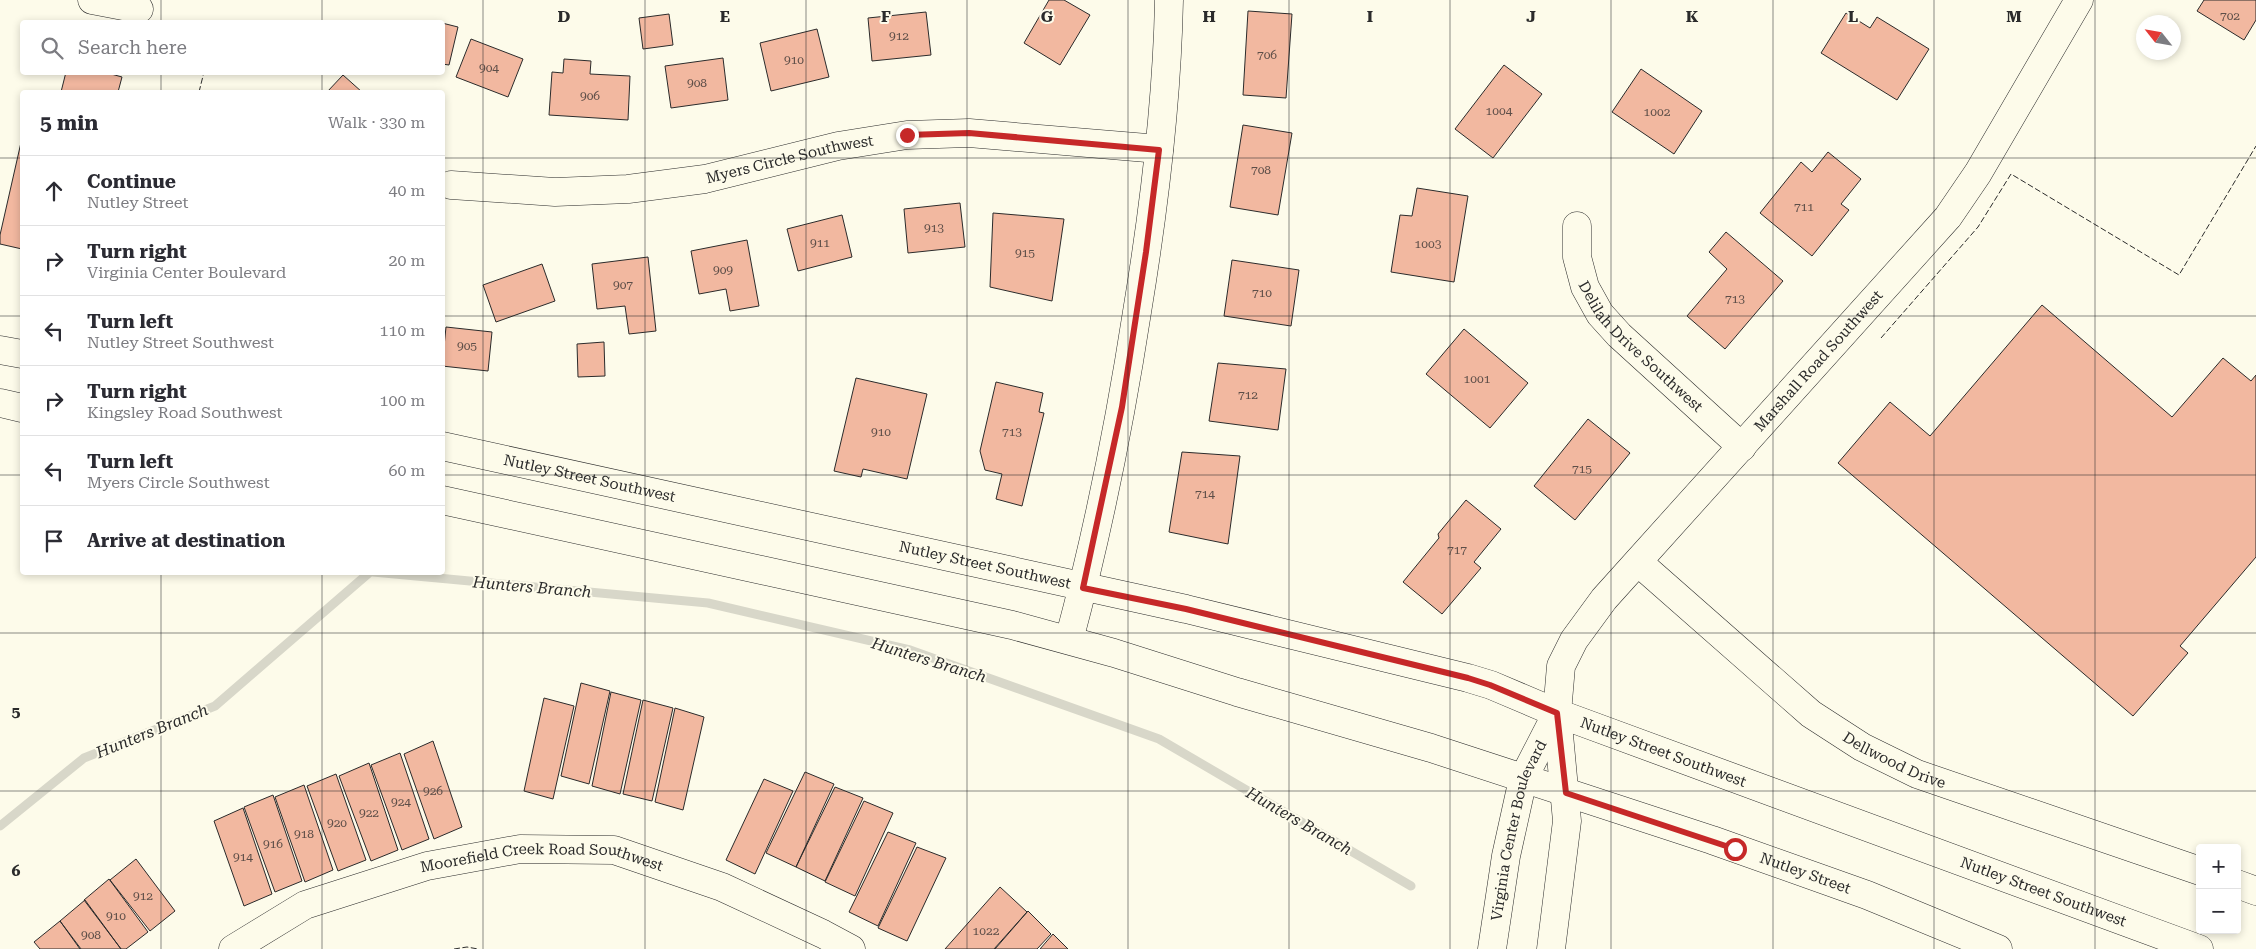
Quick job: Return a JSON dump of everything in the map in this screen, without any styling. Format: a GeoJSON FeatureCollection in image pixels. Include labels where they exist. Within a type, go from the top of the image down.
{"type":"FeatureCollection","features":[{"type":"Feature","properties":{"kind":"street"},"geometry":{"type":"LineString","coordinates":[[92,0],[139,9]]}},
{"type":"Feature","properties":{"kind":"street"},"geometry":{"type":"LineString","coordinates":[[1068,640],[1083,588],[1122,407],[1146,252],[1159,150],[1170,0]]}},
{"type":"Feature","properties":{"kind":"street","name":"Marshall Road Southwest"},"geometry":{"type":"LineString","coordinates":[[1557,713],[1560,666],[1574,640],[1604,599],[1948,217],[1978,173],[2079,0]]}},
{"type":"Feature","properties":{"kind":"street","name":"Myers Circle Southwest"},"geometry":{"type":"LineString","coordinates":[[451,186],[555,192],[628,189],[706,179],[838,146],[907,135],[969,133],[1159,150]]}},
{"type":"Feature","properties":{"kind":"street","name":"Delilah Drive Southwest"},"geometry":{"type":"LineString","coordinates":[[1577,226],[1577,257],[1585,287],[1600,314],[1618,335],[1742,447]]}},
{"type":"Feature","properties":{"kind":"street"},"geometry":{"type":"LineString","coordinates":[[0,350],[20,354]]}},
{"type":"Feature","properties":{"kind":"street"},"geometry":{"type":"LineString","coordinates":[[0,403],[20,408]]}},
{"type":"Feature","properties":{"kind":"street","name":"Nutley Street Southwest"},"geometry":{"type":"LineString","coordinates":[[445,447],[1083,588],[1186,609],[1490,685],[1557,713],[2199,949]]}},
{"type":"Feature","properties":{"kind":"street"},"geometry":{"type":"LineString","coordinates":[[445,501],[1012,625],[1413,743],[1523,779]]}},
{"type":"Feature","properties":{"kind":"street","name":"Dellwood Drive"},"geometry":{"type":"LineString","coordinates":[[1638,562],[1811,714],[1862,747],[1917,774],[2196,870]]}},
{"type":"Feature","properties":{"kind":"street","name":"Virginia Center Boulevard"},"geometry":{"type":"LineString","coordinates":[[1492,949],[1506,856],[1523,779],[1557,713]]}},
{"type":"Feature","properties":{"kind":"street","name":"Virginia Center Boulevard"},"geometry":{"type":"LineString","coordinates":[[1551,949],[1567,822],[1566,793],[1557,713]]}},
{"type":"Feature","properties":{"kind":"street","name":"Nutley Street"},"geometry":{"type":"LineString","coordinates":[[1523,779],[1712,840],[1867,895],[1998,949]]}},
{"type":"Feature","properties":{"kind":"street","name":"Moorefield Creek Road Southwest"},"geometry":{"type":"LineString","coordinates":[[233,949],[305,905],[427,866],[520,849],[614,850],[722,888],[823,934],[851,949]]}},
{"type":"Feature","properties":{"kind":"street"},"geometry":{"type":"LineString","coordinates":[[2241,885],[2256,890]]}},
{"type":"Feature","properties":{"kind":"building"},"geometry":{"type":"Polygon","coordinates":[[[1049,0],[1064,0],[1090,15],[1060,65],[1024,43],[1049,0]]]}},
{"type":"Feature","properties":{"kind":"building"},"geometry":{"type":"Polygon","coordinates":[[[2204,0],[2256,0],[2256,20],[2244,40],[2197,11],[2204,0]]]}},
{"type":"Feature","properties":{"kind":"building"},"geometry":{"type":"Polygon","coordinates":[[[1248,11],[1292,14],[1286,98],[1243,95],[1248,11]]]}},
{"type":"Feature","properties":{"kind":"building"},"geometry":{"type":"Polygon","coordinates":[[[926,12],[931,55],[872,61],[868,18],[926,12]]]}},
{"type":"Feature","properties":{"kind":"building"},"geometry":{"type":"Polygon","coordinates":[[[1846,13],[1870,28],[1877,17],[1929,49],[1897,100],[1821,53],[1846,13]]]}},
{"type":"Feature","properties":{"kind":"building"},"geometry":{"type":"Polygon","coordinates":[[[669,14],[673,45],[643,49],[639,18],[669,14]]]}},
{"type":"Feature","properties":{"kind":"building"},"geometry":{"type":"Polygon","coordinates":[[[445,24],[458,27],[449,65],[445,64],[445,24]]]}},
{"type":"Feature","properties":{"kind":"building"},"geometry":{"type":"Polygon","coordinates":[[[817,29],[829,77],[771,91],[760,43],[817,29]]]}},
{"type":"Feature","properties":{"kind":"building"},"geometry":{"type":"Polygon","coordinates":[[[471,39],[523,59],[508,97],[456,77],[471,39]]]}},
{"type":"Feature","properties":{"kind":"building"},"geometry":{"type":"Polygon","coordinates":[[[723,58],[728,100],[671,108],[665,66],[723,58]]]}},
{"type":"Feature","properties":{"kind":"building"},"geometry":{"type":"Polygon","coordinates":[[[564,59],[591,61],[590,74],[630,76],[628,120],[549,115],[552,72],[563,73],[564,59]]]}},
{"type":"Feature","properties":{"kind":"building"},"geometry":{"type":"Polygon","coordinates":[[[1504,65],[1542,94],[1493,158],[1455,129],[1504,65]]]}},
{"type":"Feature","properties":{"kind":"building"},"geometry":{"type":"Polygon","coordinates":[[[1641,69],[1702,111],[1674,154],[1612,112],[1641,69]]]}},
{"type":"Feature","properties":{"kind":"building"},"geometry":{"type":"Polygon","coordinates":[[[65,75],[115,75],[122,77],[119,90],[62,90],[65,75]]]}},
{"type":"Feature","properties":{"kind":"building"},"geometry":{"type":"Polygon","coordinates":[[[343,75],[360,90],[329,90],[343,75]]]}},
{"type":"Feature","properties":{"kind":"building"},"geometry":{"type":"Polygon","coordinates":[[[1243,125],[1292,133],[1278,215],[1230,207],[1243,125]]]}},
{"type":"Feature","properties":{"kind":"building"},"geometry":{"type":"Polygon","coordinates":[[[20,147],[20,249],[0,244],[0,235],[20,147]]]}},
{"type":"Feature","properties":{"kind":"building"},"geometry":{"type":"Polygon","coordinates":[[[1828,152],[1861,179],[1841,204],[1849,210],[1812,256],[1760,213],[1801,162],[1812,172],[1828,152]]]}},
{"type":"Feature","properties":{"kind":"building"},"geometry":{"type":"Polygon","coordinates":[[[1417,188],[1468,196],[1454,282],[1391,272],[1400,215],[1412,216],[1417,188]]]}},
{"type":"Feature","properties":{"kind":"building"},"geometry":{"type":"Polygon","coordinates":[[[960,203],[965,247],[908,253],[904,209],[960,203]]]}},
{"type":"Feature","properties":{"kind":"building"},"geometry":{"type":"Polygon","coordinates":[[[993,213],[1064,219],[1052,301],[990,287],[993,213]]]}},
{"type":"Feature","properties":{"kind":"building"},"geometry":{"type":"Polygon","coordinates":[[[842,215],[852,257],[798,271],[787,229],[842,215]]]}},
{"type":"Feature","properties":{"kind":"building"},"geometry":{"type":"Polygon","coordinates":[[[1726,232],[1783,281],[1725,349],[1687,316],[1727,269],[1709,252],[1726,232]]]}},
{"type":"Feature","properties":{"kind":"building"},"geometry":{"type":"Polygon","coordinates":[[[747,240],[759,306],[730,311],[726,289],[699,294],[691,251],[747,240]]]}},
{"type":"Feature","properties":{"kind":"building"},"geometry":{"type":"Polygon","coordinates":[[[648,257],[656,331],[629,334],[625,306],[597,309],[592,264],[648,257]]]}},
{"type":"Feature","properties":{"kind":"building"},"geometry":{"type":"Polygon","coordinates":[[[1232,260],[1299,270],[1291,326],[1224,316],[1232,260]]]}},
{"type":"Feature","properties":{"kind":"building"},"geometry":{"type":"Polygon","coordinates":[[[542,264],[555,301],[496,322],[483,285],[542,264]]]}},
{"type":"Feature","properties":{"kind":"building"},"geometry":{"type":"Polygon","coordinates":[[[2042,305],[2172,417],[2223,358],[2251,381],[2256,375],[2256,557],[2180,646],[2188,653],[2133,716],[1838,463],[1890,402],[1930,436],[2042,305]]]}},
{"type":"Feature","properties":{"kind":"building"},"geometry":{"type":"Polygon","coordinates":[[[446,327],[492,332],[488,371],[445,366],[446,327]]]}},
{"type":"Feature","properties":{"kind":"building"},"geometry":{"type":"Polygon","coordinates":[[[1464,329],[1528,383],[1490,428],[1426,374],[1464,329]]]}},
{"type":"Feature","properties":{"kind":"building"},"geometry":{"type":"Polygon","coordinates":[[[604,342],[605,376],[578,377],[577,344],[604,342]]]}},
{"type":"Feature","properties":{"kind":"building"},"geometry":{"type":"Polygon","coordinates":[[[1218,363],[1286,369],[1278,430],[1209,421],[1218,363]]]}},
{"type":"Feature","properties":{"kind":"building"},"geometry":{"type":"Polygon","coordinates":[[[856,378],[927,394],[907,479],[863,469],[861,477],[834,471],[856,378]]]}},
{"type":"Feature","properties":{"kind":"building"},"geometry":{"type":"Polygon","coordinates":[[[996,382],[1043,393],[1039,412],[1044,413],[1022,506],[996,499],[1002,474],[985,470],[980,451],[996,382]]]}},
{"type":"Feature","properties":{"kind":"building"},"geometry":{"type":"Polygon","coordinates":[[[1588,419],[1630,453],[1575,520],[1534,486],[1588,419]]]}},
{"type":"Feature","properties":{"kind":"building"},"geometry":{"type":"Polygon","coordinates":[[[1182,452],[1240,456],[1228,544],[1169,532],[1182,452]]]}},
{"type":"Feature","properties":{"kind":"building"},"geometry":{"type":"Polygon","coordinates":[[[1466,500],[1501,529],[1474,562],[1481,568],[1442,614],[1403,582],[1439,538],[1438,534],[1466,500]]]}},
{"type":"Feature","properties":{"kind":"building"},"geometry":{"type":"Polygon","coordinates":[[[581,683],[610,691],[589,784],[561,776],[581,683]]]}},
{"type":"Feature","properties":{"kind":"building"},"geometry":{"type":"Polygon","coordinates":[[[611,692],[641,700],[620,794],[592,786],[611,692]]]}},
{"type":"Feature","properties":{"kind":"building"},"geometry":{"type":"Polygon","coordinates":[[[544,698],[574,706],[553,799],[524,791],[544,698]]]}},
{"type":"Feature","properties":{"kind":"building"},"geometry":{"type":"Polygon","coordinates":[[[643,700],[673,708],[652,801],[623,794],[643,700]]]}},
{"type":"Feature","properties":{"kind":"building"},"geometry":{"type":"Polygon","coordinates":[[[675,708],[704,717],[683,810],[655,802],[675,708]]]}},
{"type":"Feature","properties":{"kind":"building"},"geometry":{"type":"Polygon","coordinates":[[[433,741],[462,827],[434,839],[404,754],[433,741]]]}},
{"type":"Feature","properties":{"kind":"building"},"geometry":{"type":"Polygon","coordinates":[[[400,753],[429,839],[402,850],[371,765],[400,753]]]}},
{"type":"Feature","properties":{"kind":"building"},"geometry":{"type":"Polygon","coordinates":[[[369,763],[398,850],[371,861],[339,776],[369,763]]]}},
{"type":"Feature","properties":{"kind":"building"},"geometry":{"type":"Polygon","coordinates":[[[805,772],[834,784],[796,867],[766,853],[805,772]]]}},
{"type":"Feature","properties":{"kind":"building"},"geometry":{"type":"Polygon","coordinates":[[[336,774],[366,860],[338,871],[307,786],[336,774]]]}},
{"type":"Feature","properties":{"kind":"building"},"geometry":{"type":"Polygon","coordinates":[[[764,779],[793,791],[755,874],[726,860],[764,779]]]}},
{"type":"Feature","properties":{"kind":"building"},"geometry":{"type":"Polygon","coordinates":[[[304,785],[333,870],[305,882],[275,797],[304,785]]]}},
{"type":"Feature","properties":{"kind":"building"},"geometry":{"type":"Polygon","coordinates":[[[835,787],[863,798],[825,881],[796,867],[835,787]]]}},
{"type":"Feature","properties":{"kind":"building"},"geometry":{"type":"Polygon","coordinates":[[[273,795],[302,881],[275,892],[244,807],[273,795]]]}},
{"type":"Feature","properties":{"kind":"building"},"geometry":{"type":"Polygon","coordinates":[[[864,801],[893,813],[855,896],[825,882],[864,801]]]}},
{"type":"Feature","properties":{"kind":"building"},"geometry":{"type":"Polygon","coordinates":[[[243,808],[272,894],[244,906],[214,821],[243,808]]]}},
{"type":"Feature","properties":{"kind":"building"},"geometry":{"type":"Polygon","coordinates":[[[888,832],[916,843],[878,926],[849,912],[888,832]]]}},
{"type":"Feature","properties":{"kind":"building"},"geometry":{"type":"Polygon","coordinates":[[[917,847],[946,858],[907,941],[878,928],[917,847]]]}},
{"type":"Feature","properties":{"kind":"building"},"geometry":{"type":"Polygon","coordinates":[[[136,859],[175,911],[150,931],[110,880],[136,859]]]}},
{"type":"Feature","properties":{"kind":"building"},"geometry":{"type":"Polygon","coordinates":[[[109,879],[148,932],[126,949],[121,949],[84,900],[109,879]]]}},
{"type":"Feature","properties":{"kind":"building"},"geometry":{"type":"Polygon","coordinates":[[[1000,887],[1027,912],[994,949],[945,949],[1000,887]]]}},
{"type":"Feature","properties":{"kind":"building"},"geometry":{"type":"Polygon","coordinates":[[[85,900],[121,949],[81,949],[60,921],[85,900]]]}},
{"type":"Feature","properties":{"kind":"building"},"geometry":{"type":"Polygon","coordinates":[[[1028,911],[1051,934],[1037,949],[995,949],[1028,911]]]}},
{"type":"Feature","properties":{"kind":"building"},"geometry":{"type":"Polygon","coordinates":[[[60,921],[80,949],[40,949],[34,942],[60,921]]]}},
{"type":"Feature","properties":{"kind":"building"},"geometry":{"type":"Polygon","coordinates":[[[1053,934],[1068,949],[1040,949],[1053,934]]]}},
{"type":"Feature","properties":{"kind":"waterway","name":"Hunters Branch"},"geometry":{"type":"LineString","coordinates":[[0,826],[84,758],[215,706],[367,575]]}},
{"type":"Feature","properties":{"kind":"waterway","name":"Hunters Branch"},"geometry":{"type":"LineString","coordinates":[[405,575],[708,603],[910,650],[1159,739],[1411,886]]}},
{"type":"Feature","properties":{"kind":"fence"},"geometry":{"type":"LineString","coordinates":[[200,90],[203,75]]}},
{"type":"Feature","properties":{"kind":"fence"},"geometry":{"type":"LineString","coordinates":[[1881,338],[1978,227],[2011,174],[2179,275],[2256,146]]}},
{"type":"Feature","properties":{"kind":"fence"},"geometry":{"type":"LineString","coordinates":[[454,949],[467,947],[478,949]]}},
{"type":"Feature","properties":{"kind":"route"},"geometry":{"type":"LineString","coordinates":[[907,135],[969,133],[1159,150],[1146,252],[1122,407],[1083,588],[1186,609],[1383,656],[1490,685],[1557,713],[1566,793],[1735,849]]}}]}
